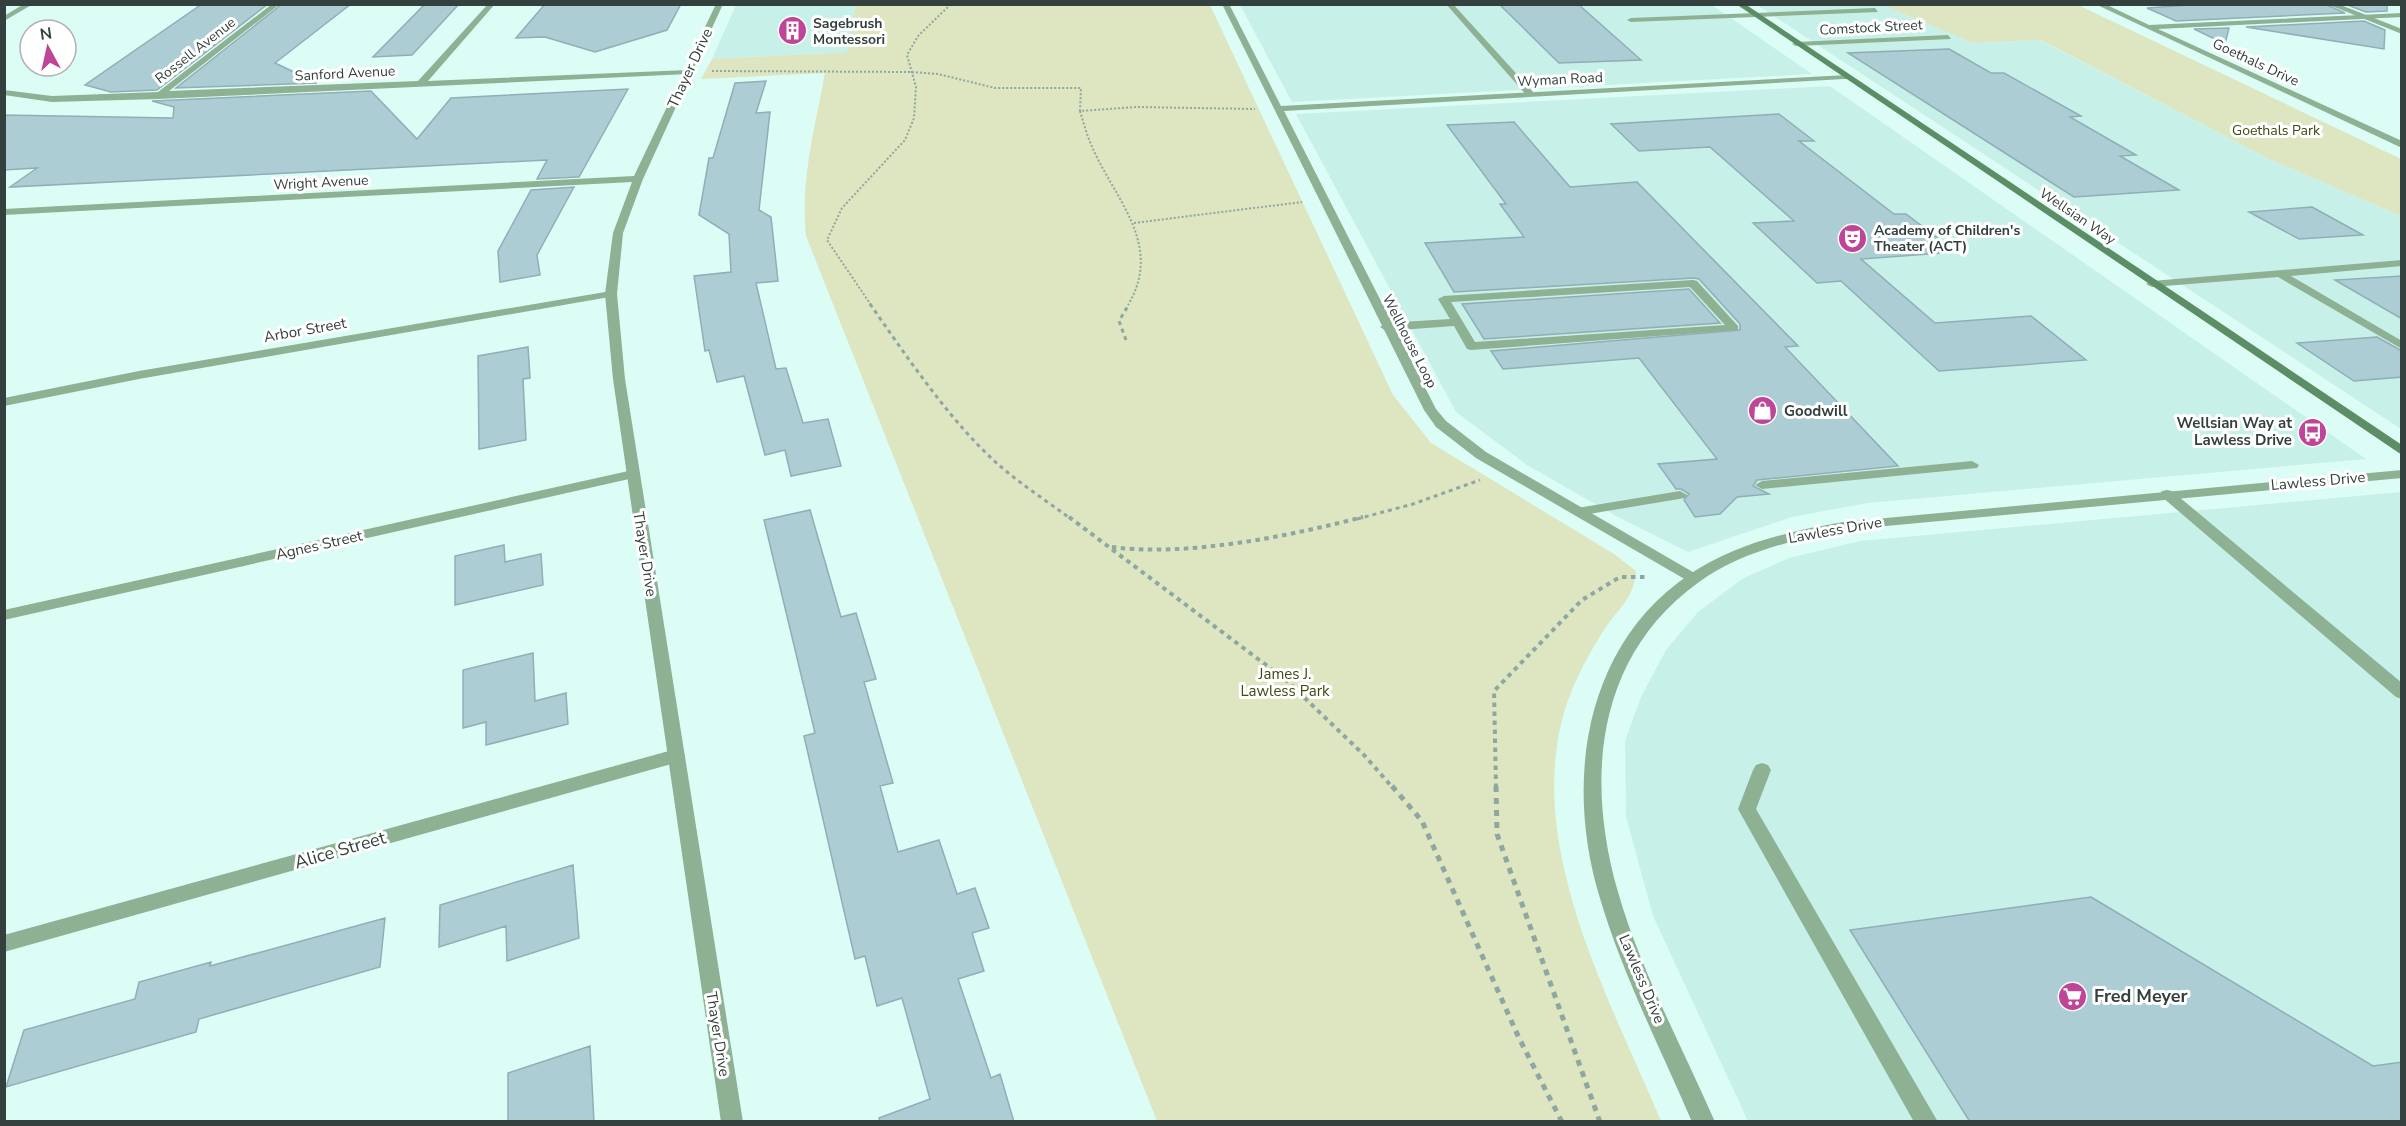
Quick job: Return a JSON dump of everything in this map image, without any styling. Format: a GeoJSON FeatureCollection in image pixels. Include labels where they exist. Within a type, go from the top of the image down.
{"type":"FeatureCollection","features":[{"type":"Feature","properties":{"kind":"main road","name":"Wellsian Way"},"geometry":{"type":"LineString","coordinates":[[1739,4],[1844,77],[2399,448]]}},
{"type":"Feature","properties":{"kind":"street"},"geometry":{"type":"LineString","coordinates":[[4,19],[30,4]]}},
{"type":"Feature","properties":{"kind":"street","name":"Rossell Avenue"},"geometry":{"type":"LineString","coordinates":[[158,96],[277,4]]}},
{"type":"Feature","properties":{"kind":"street"},"geometry":{"type":"LineString","coordinates":[[421,83],[492,4]]}},
{"type":"Feature","properties":{"kind":"street","name":"Thayer Drive"},"geometry":{"type":"LineString","coordinates":[[720,4],[638,179],[618,233],[611,294],[619,379],[732,1122]]}},
{"type":"Feature","properties":{"kind":"street","name":"Wellhouse Loop"},"geometry":{"type":"LineString","coordinates":[[1225,4],[1419,392],[1441,424],[1481,455],[1693,578]]}},
{"type":"Feature","properties":{"kind":"street"},"geometry":{"type":"LineString","coordinates":[[1449,4],[1530,94]]}},
{"type":"Feature","properties":{"kind":"street"},"geometry":{"type":"LineString","coordinates":[[1822,4],[1833,12]]}},
{"type":"Feature","properties":{"kind":"street","name":"Goethals Drive"},"geometry":{"type":"LineString","coordinates":[[2098,4],[2402,145]]}},
{"type":"Feature","properties":{"kind":"street"},"geometry":{"type":"LineString","coordinates":[[2330,4],[2402,32]]}},
{"type":"Feature","properties":{"kind":"street"},"geometry":{"type":"LineString","coordinates":[[1631,20],[1875,10]]}},
{"type":"Feature","properties":{"kind":"street"},"geometry":{"type":"LineString","coordinates":[[2148,27],[2402,15]]}},
{"type":"Feature","properties":{"kind":"street","name":"Comstock Street"},"geometry":{"type":"LineString","coordinates":[[1796,44],[1948,37]]}},
{"type":"Feature","properties":{"kind":"street","name":"Sanford Avenue"},"geometry":{"type":"LineString","coordinates":[[4,92],[52,99],[158,96],[688,72]]}},
{"type":"Feature","properties":{"kind":"street","name":"Wyman Road"},"geometry":{"type":"LineString","coordinates":[[1277,109],[1844,77]]}},
{"type":"Feature","properties":{"kind":"street","name":"Wright Avenue"},"geometry":{"type":"LineString","coordinates":[[4,212],[638,179]]}},
{"type":"Feature","properties":{"kind":"street"},"geometry":{"type":"LineString","coordinates":[[2152,284],[2402,263]]}},
{"type":"Feature","properties":{"kind":"street"},"geometry":{"type":"LineString","coordinates":[[2279,273],[2402,346]]}},
{"type":"Feature","properties":{"kind":"street"},"geometry":{"type":"LineString","coordinates":[[1693,283],[1734,328],[1471,346],[1458,322],[1444,299],[1693,283]]}},
{"type":"Feature","properties":{"kind":"street","name":"Arbor Street"},"geometry":{"type":"LineString","coordinates":[[4,402],[150,373],[611,294]]}},
{"type":"Feature","properties":{"kind":"street"},"geometry":{"type":"LineString","coordinates":[[1386,327],[1458,322]]}},
{"type":"Feature","properties":{"kind":"street"},"geometry":{"type":"LineString","coordinates":[[1762,485],[1972,465]]}},
{"type":"Feature","properties":{"kind":"street","name":"Agnes Street"},"geometry":{"type":"LineString","coordinates":[[4,615],[633,474]]}},
{"type":"Feature","properties":{"kind":"street","name":"Lawless Drive"},"geometry":{"type":"LineString","coordinates":[[1704,1122],[1624,939],[1610,900],[1594,832],[1590,786],[1597,719],[1617,665],[1650,619],[1693,578],[1752,549],[1821,529],[2167,494],[2402,474]]}},
{"type":"Feature","properties":{"kind":"street"},"geometry":{"type":"LineString","coordinates":[[2167,494],[2393,679],[2402,693]]}},
{"type":"Feature","properties":{"kind":"street"},"geometry":{"type":"LineString","coordinates":[[1577,512],[1680,495]]}},
{"type":"Feature","properties":{"kind":"street","name":"Alice Street"},"geometry":{"type":"LineString","coordinates":[[4,944],[676,756]]}},
{"type":"Feature","properties":{"kind":"street"},"geometry":{"type":"LineString","coordinates":[[1762,770],[1747,809],[1927,1122]]}},
{"type":"Feature","properties":{"kind":"path"},"geometry":{"type":"LineString","coordinates":[[951,4],[918,36],[907,55],[916,87],[914,118],[905,140],[842,208],[827,240],[901,350],[962,428],[1000,466],[1286,680],[1364,755],[1422,821],[1519,1038],[1562,1122]]}},
{"type":"Feature","properties":{"kind":"path"},"geometry":{"type":"LineString","coordinates":[[706,72],[846,70],[912,72],[938,74],[995,88],[1081,88],[1080,111],[1090,143],[1134,223],[1142,268],[1136,292],[1119,321],[1126,340]]}},
{"type":"Feature","properties":{"kind":"path"},"geometry":{"type":"LineString","coordinates":[[1080,111],[1136,107],[1277,109]]}},
{"type":"Feature","properties":{"kind":"path"},"geometry":{"type":"LineString","coordinates":[[1134,223],[1294,202],[1323,201]]}},
{"type":"Feature","properties":{"kind":"path"},"geometry":{"type":"LineString","coordinates":[[1111,547],[1168,550],[1291,532],[1385,512],[1482,480]]}},
{"type":"Feature","properties":{"kind":"path"},"geometry":{"type":"LineString","coordinates":[[1600,1122],[1497,834],[1494,691],[1582,600],[1620,577],[1693,578]]}},
{"type":"Feature","properties":{"kind":"shaded area"},"geometry":{"type":"Polygon","coordinates":[[[736,5],[856,5],[848,52],[712,59],[736,5]]]}},
{"type":"Feature","properties":{"kind":"shaded area"},"geometry":{"type":"Polygon","coordinates":[[[1240,5],[1712,5],[1812,74],[1292,102],[1240,5]]]}},
{"type":"Feature","properties":{"kind":"shaded area"},"geometry":{"type":"Polygon","coordinates":[[[1757,5],[1882,5],[1973,43],[2040,40],[2269,159],[2401,216],[2401,429],[1757,5]]]}},
{"type":"Feature","properties":{"kind":"shaded area"},"geometry":{"type":"Polygon","coordinates":[[[1830,86],[2366,459],[1868,503],[1792,517],[1688,552],[1616,516],[1527,465],[1456,412],[1296,114],[1830,86]]]}},
{"type":"Feature","properties":{"kind":"shaded area"},"geometry":{"type":"Polygon","coordinates":[[[2401,492],[2401,1121],[1748,1121],[1653,916],[1626,817],[1625,741],[1641,697],[1666,650],[1698,612],[1742,579],[1789,558],[1860,541],[2401,492]]]}},
{"type":"Feature","properties":{"kind":"green space","name":"James J. Lawless Park"},"geometry":{"type":"Polygon","coordinates":[[[856,5],[1210,5],[1393,395],[1431,443],[1614,554],[1636,571],[1632,590],[1607,625],[1573,688],[1561,724],[1554,774],[1557,825],[1566,876],[1581,927],[1599,978],[1661,1121],[1157,1121],[806,236],[807,174],[825,73],[701,79],[712,59],[847,52],[856,5]]]}},
{"type":"Feature","properties":{"kind":"green space","name":"Goethals Park"},"geometry":{"type":"Polygon","coordinates":[[[1882,5],[2078,5],[2401,159],[2401,216],[2269,159],[2041,40],[1973,43],[1882,5]]]}},
{"type":"Feature","properties":{"kind":"building"},"geometry":{"type":"Polygon","coordinates":[[[202,4],[268,4],[157,90],[111,92],[85,85],[202,4]]]}},
{"type":"Feature","properties":{"kind":"building"},"geometry":{"type":"Polygon","coordinates":[[[282,4],[351,4],[275,63],[317,83],[176,88],[282,4]]]}},
{"type":"Feature","properties":{"kind":"building"},"geometry":{"type":"Polygon","coordinates":[[[425,4],[459,4],[412,55],[373,57],[425,4]]]}},
{"type":"Feature","properties":{"kind":"building"},"geometry":{"type":"Polygon","coordinates":[[[545,4],[681,4],[667,30],[595,52],[545,37],[516,38],[545,4]]]}},
{"type":"Feature","properties":{"kind":"building"},"geometry":{"type":"Polygon","coordinates":[[[1499,4],[1578,4],[1641,60],[1559,63],[1499,4]]]}},
{"type":"Feature","properties":{"kind":"building"},"geometry":{"type":"Polygon","coordinates":[[[2204,4],[2325,4],[2345,13],[2176,21],[2147,8],[2204,4]]]}},
{"type":"Feature","properties":{"kind":"building"},"geometry":{"type":"Polygon","coordinates":[[[2345,4],[2387,4],[2387,11],[2366,12],[2345,4]]]}},
{"type":"Feature","properties":{"kind":"building"},"geometry":{"type":"Polygon","coordinates":[[[2364,21],[2385,30],[2384,49],[2246,27],[2364,21]]]}},
{"type":"Feature","properties":{"kind":"building"},"geometry":{"type":"Polygon","coordinates":[[[2229,28],[2225,44],[2194,29],[2229,28]]]}},
{"type":"Feature","properties":{"kind":"building"},"geometry":{"type":"Polygon","coordinates":[[[1949,49],[1991,73],[2004,73],[2081,116],[2070,117],[2136,155],[2120,156],[2179,190],[2074,197],[1848,53],[1949,49]]]}},
{"type":"Feature","properties":{"kind":"building"},"geometry":{"type":"Polygon","coordinates":[[[766,81],[756,113],[770,112],[759,210],[771,217],[778,281],[756,283],[776,369],[786,368],[803,423],[828,419],[841,466],[791,476],[785,450],[765,455],[744,376],[717,382],[709,350],[705,351],[694,276],[731,272],[729,234],[699,215],[709,158],[713,158],[735,83],[766,81]]]}},
{"type":"Feature","properties":{"kind":"building"},"geometry":{"type":"Polygon","coordinates":[[[628,89],[579,177],[537,179],[547,160],[10,187],[37,168],[4,170],[4,115],[173,118],[174,107],[152,101],[371,91],[417,139],[451,98],[628,89]]]}},
{"type":"Feature","properties":{"kind":"building"},"geometry":{"type":"Polygon","coordinates":[[[1779,114],[1814,141],[1799,141],[1894,214],[1906,214],[1956,252],[1861,259],[1935,323],[2031,316],[2086,360],[1939,371],[1841,281],[1817,283],[1753,223],[1794,221],[1710,147],[1639,151],[1611,124],[1779,114]]]}},
{"type":"Feature","properties":{"kind":"building"},"geometry":{"type":"Polygon","coordinates":[[[1514,122],[1570,187],[1637,182],[1798,346],[1785,347],[1898,466],[1757,480],[1753,486],[1769,494],[1737,497],[1720,514],[1695,517],[1684,500],[1689,494],[1676,489],[1658,464],[1717,459],[1639,358],[1503,369],[1491,351],[1740,330],[1740,324],[1699,279],[1694,278],[1454,292],[1425,243],[1524,237],[1500,204],[1506,204],[1447,125],[1514,122]]]}},
{"type":"Feature","properties":{"kind":"building"},"geometry":{"type":"Polygon","coordinates":[[[574,187],[537,255],[540,275],[500,282],[498,251],[531,190],[574,187]]]}},
{"type":"Feature","properties":{"kind":"building"},"geometry":{"type":"Polygon","coordinates":[[[2312,207],[2363,235],[2299,239],[2249,212],[2312,207]]]}},
{"type":"Feature","properties":{"kind":"building"},"geometry":{"type":"Polygon","coordinates":[[[2402,276],[2402,319],[2335,280],[2402,276]]]}},
{"type":"Feature","properties":{"kind":"building"},"geometry":{"type":"Polygon","coordinates":[[[1689,289],[1720,323],[1484,339],[1462,304],[1689,289]]]}},
{"type":"Feature","properties":{"kind":"building"},"geometry":{"type":"Polygon","coordinates":[[[2377,337],[2402,351],[2402,377],[2354,381],[2297,343],[2377,337]]]}},
{"type":"Feature","properties":{"kind":"building"},"geometry":{"type":"Polygon","coordinates":[[[528,347],[530,378],[523,379],[526,440],[479,449],[478,356],[528,347]]]}},
{"type":"Feature","properties":{"kind":"building"},"geometry":{"type":"Polygon","coordinates":[[[810,510],[841,617],[856,613],[876,679],[864,682],[893,783],[880,786],[898,852],[939,840],[957,894],[975,888],[989,928],[972,933],[984,971],[958,979],[991,1078],[1000,1074],[1014,1122],[880,1122],[879,1118],[930,1099],[902,998],[877,1006],[865,956],[855,959],[804,736],[815,733],[764,520],[810,510]]]}},
{"type":"Feature","properties":{"kind":"building"},"geometry":{"type":"Polygon","coordinates":[[[504,545],[505,562],[541,554],[543,585],[455,605],[455,556],[504,545]]]}},
{"type":"Feature","properties":{"kind":"building"},"geometry":{"type":"Polygon","coordinates":[[[533,653],[535,701],[566,693],[568,724],[486,745],[486,722],[463,728],[463,670],[533,653]]]}},
{"type":"Feature","properties":{"kind":"building"},"geometry":{"type":"Polygon","coordinates":[[[573,865],[579,938],[507,961],[506,926],[439,947],[440,905],[573,865]]]}},
{"type":"Feature","properties":{"kind":"building","name":"Fred Meyer"},"geometry":{"type":"Polygon","coordinates":[[[2091,897],[2373,1066],[2402,1062],[2402,1122],[1970,1122],[1850,930],[2091,897]]]}},
{"type":"Feature","properties":{"kind":"building"},"geometry":{"type":"Polygon","coordinates":[[[385,918],[380,967],[199,1019],[196,1032],[6,1087],[24,1030],[135,999],[139,982],[211,962],[210,966],[385,918]]]}},
{"type":"Feature","properties":{"kind":"building"},"geometry":{"type":"Polygon","coordinates":[[[590,1046],[594,1122],[508,1122],[508,1073],[590,1046]]]}},
{"type":"Feature","properties":{"kind":"place","name":"Sagebrush Montessori"},"geometry":{"type":"Point","coordinates":[792,31]}},
{"type":"Feature","properties":{"kind":"place","name":"Academy of Children's Theater (ACT)"},"geometry":{"type":"Point","coordinates":[1853,238]}},
{"type":"Feature","properties":{"kind":"place","name":"Goodwill"},"geometry":{"type":"Point","coordinates":[1763,411]}},
{"type":"Feature","properties":{"kind":"place","name":"Wellsian Way at Lawless Drive"},"geometry":{"type":"Point","coordinates":[2313,432]}},
{"type":"Feature","properties":{"kind":"place","name":"Fred Meyer"},"geometry":{"type":"Point","coordinates":[2073,996]}}]}
